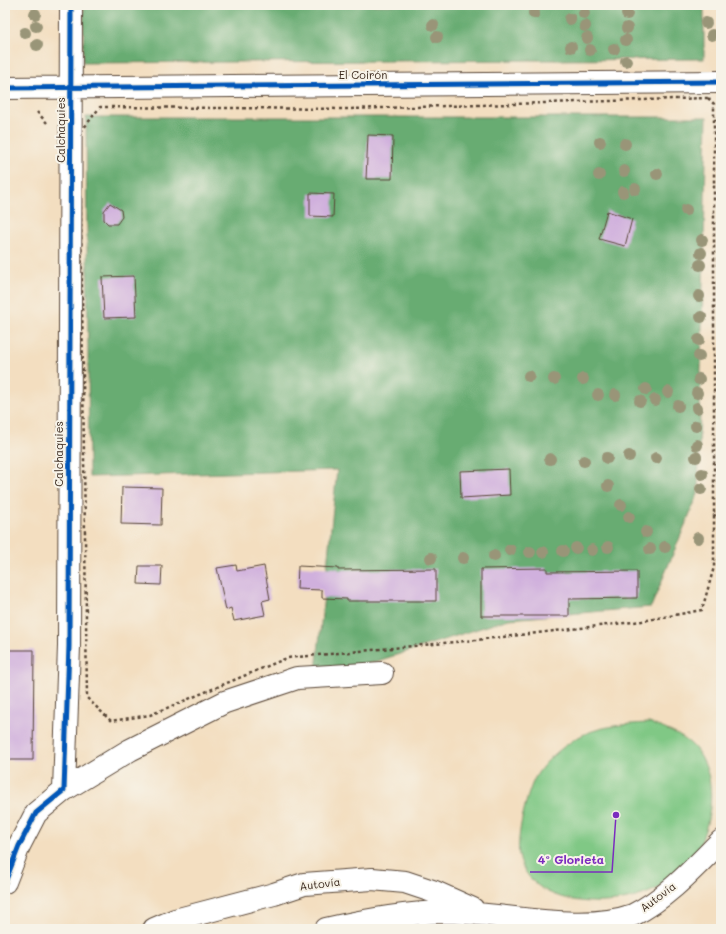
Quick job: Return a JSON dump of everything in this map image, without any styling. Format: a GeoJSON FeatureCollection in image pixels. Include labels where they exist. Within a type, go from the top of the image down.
{"type":"FeatureCollection","features":[{"type":"Feature","properties":{"kind":"street","name":"Calchaquies"},"geometry":{"type":"LineString","coordinates":[[64,790],[69,646],[71,5]]}},
{"type":"Feature","properties":{"kind":"street","name":"El Coirón"},"geometry":{"type":"LineString","coordinates":[[5,88],[721,82]]}},
{"type":"Feature","properties":{"kind":"street"},"geometry":{"type":"LineString","coordinates":[[5,882],[19,846],[36,813],[64,790],[130,750],[225,702],[297,678],[382,673]]}},
{"type":"Feature","properties":{"kind":"street","name":"Autovía"},"geometry":{"type":"LineString","coordinates":[[326,929],[390,916],[443,912],[485,914],[564,927],[596,924],[632,916],[653,903],[690,872],[721,841]]}},
{"type":"Feature","properties":{"kind":"street","name":"Autovía"},"geometry":{"type":"LineString","coordinates":[[154,929],[176,920],[274,894],[304,884],[372,879],[405,882],[435,892],[485,914]]}},
{"type":"Feature","properties":{"kind":"path"},"geometry":{"type":"LineString","coordinates":[[708,98],[714,104],[714,120],[714,567],[702,610],[642,621],[476,640],[287,658],[150,715],[111,721],[87,698],[80,134],[100,107],[349,109],[708,98]]}},
{"type":"Feature","properties":{"kind":"path"},"geometry":{"type":"LineString","coordinates":[[714,120],[721,120]]}},
{"type":"Feature","properties":{"kind":"path"},"geometry":{"type":"LineString","coordinates":[[713,516],[721,513]]}},
{"type":"Feature","properties":{"kind":"green space"},"geometry":{"type":"Polygon","coordinates":[[[84,5],[704,5],[704,59],[83,63],[84,5]]]}},
{"type":"Feature","properties":{"kind":"green space"},"geometry":{"type":"Polygon","coordinates":[[[86,117],[707,117],[698,494],[651,607],[509,619],[315,681],[337,470],[89,477],[86,117]]]}},
{"type":"Feature","properties":{"kind":"green space"},"geometry":{"type":"Polygon","coordinates":[[[649,723],[673,732],[684,739],[694,747],[706,767],[709,778],[711,801],[707,825],[698,850],[656,889],[630,898],[616,901],[588,902],[560,897],[543,889],[533,881],[522,866],[518,847],[523,814],[529,792],[536,776],[554,755],[575,739],[583,735],[611,726],[649,723]]]}},
{"type":"Feature","properties":{"kind":"building"},"geometry":{"type":"Polygon","coordinates":[[[368,135],[393,136],[392,179],[366,179],[368,135]]]}},
{"type":"Feature","properties":{"kind":"building"},"geometry":{"type":"Polygon","coordinates":[[[310,193],[334,194],[333,217],[310,216],[310,193]]]}},
{"type":"Feature","properties":{"kind":"building"},"geometry":{"type":"Polygon","coordinates":[[[110,203],[121,210],[122,217],[117,224],[108,224],[104,220],[104,211],[110,203]]]}},
{"type":"Feature","properties":{"kind":"building"},"geometry":{"type":"Polygon","coordinates":[[[607,211],[632,219],[625,246],[599,239],[607,211]]]}},
{"type":"Feature","properties":{"kind":"building"},"geometry":{"type":"Polygon","coordinates":[[[134,276],[136,317],[104,318],[102,277],[134,276]]]}},
{"type":"Feature","properties":{"kind":"building"},"geometry":{"type":"Polygon","coordinates":[[[509,469],[510,495],[461,498],[460,471],[509,469]]]}},
{"type":"Feature","properties":{"kind":"building"},"geometry":{"type":"Polygon","coordinates":[[[122,487],[162,488],[161,525],[121,524],[122,487]]]}},
{"type":"Feature","properties":{"kind":"building"},"geometry":{"type":"Polygon","coordinates":[[[236,565],[237,571],[264,566],[270,599],[262,601],[265,615],[234,621],[231,608],[226,610],[217,568],[236,565]]]}},
{"type":"Feature","properties":{"kind":"building"},"geometry":{"type":"Polygon","coordinates":[[[139,566],[162,566],[161,585],[138,584],[139,566]]]}},
{"type":"Feature","properties":{"kind":"building"},"geometry":{"type":"Polygon","coordinates":[[[298,566],[338,568],[338,570],[436,569],[436,601],[347,601],[347,599],[322,598],[322,590],[297,589],[298,566]]]}},
{"type":"Feature","properties":{"kind":"building"},"geometry":{"type":"Polygon","coordinates":[[[547,568],[547,572],[637,571],[637,598],[569,599],[569,616],[481,616],[481,569],[547,568]]]}},
{"type":"Feature","properties":{"kind":"building"},"geometry":{"type":"Polygon","coordinates":[[[5,650],[34,650],[33,760],[5,760],[5,650]]]}},
{"type":"Feature","properties":{"kind":"cycle path"},"geometry":{"type":"LineString","coordinates":[[5,882],[19,846],[36,813],[64,790],[69,646],[71,5]]}},
{"type":"Feature","properties":{"kind":"cycle path"},"geometry":{"type":"LineString","coordinates":[[5,88],[721,82]]}},
{"type":"Feature","properties":{"kind":"place","name":"4º Glorieta"},"geometry":{"type":"Point","coordinates":[616,815]}}]}
